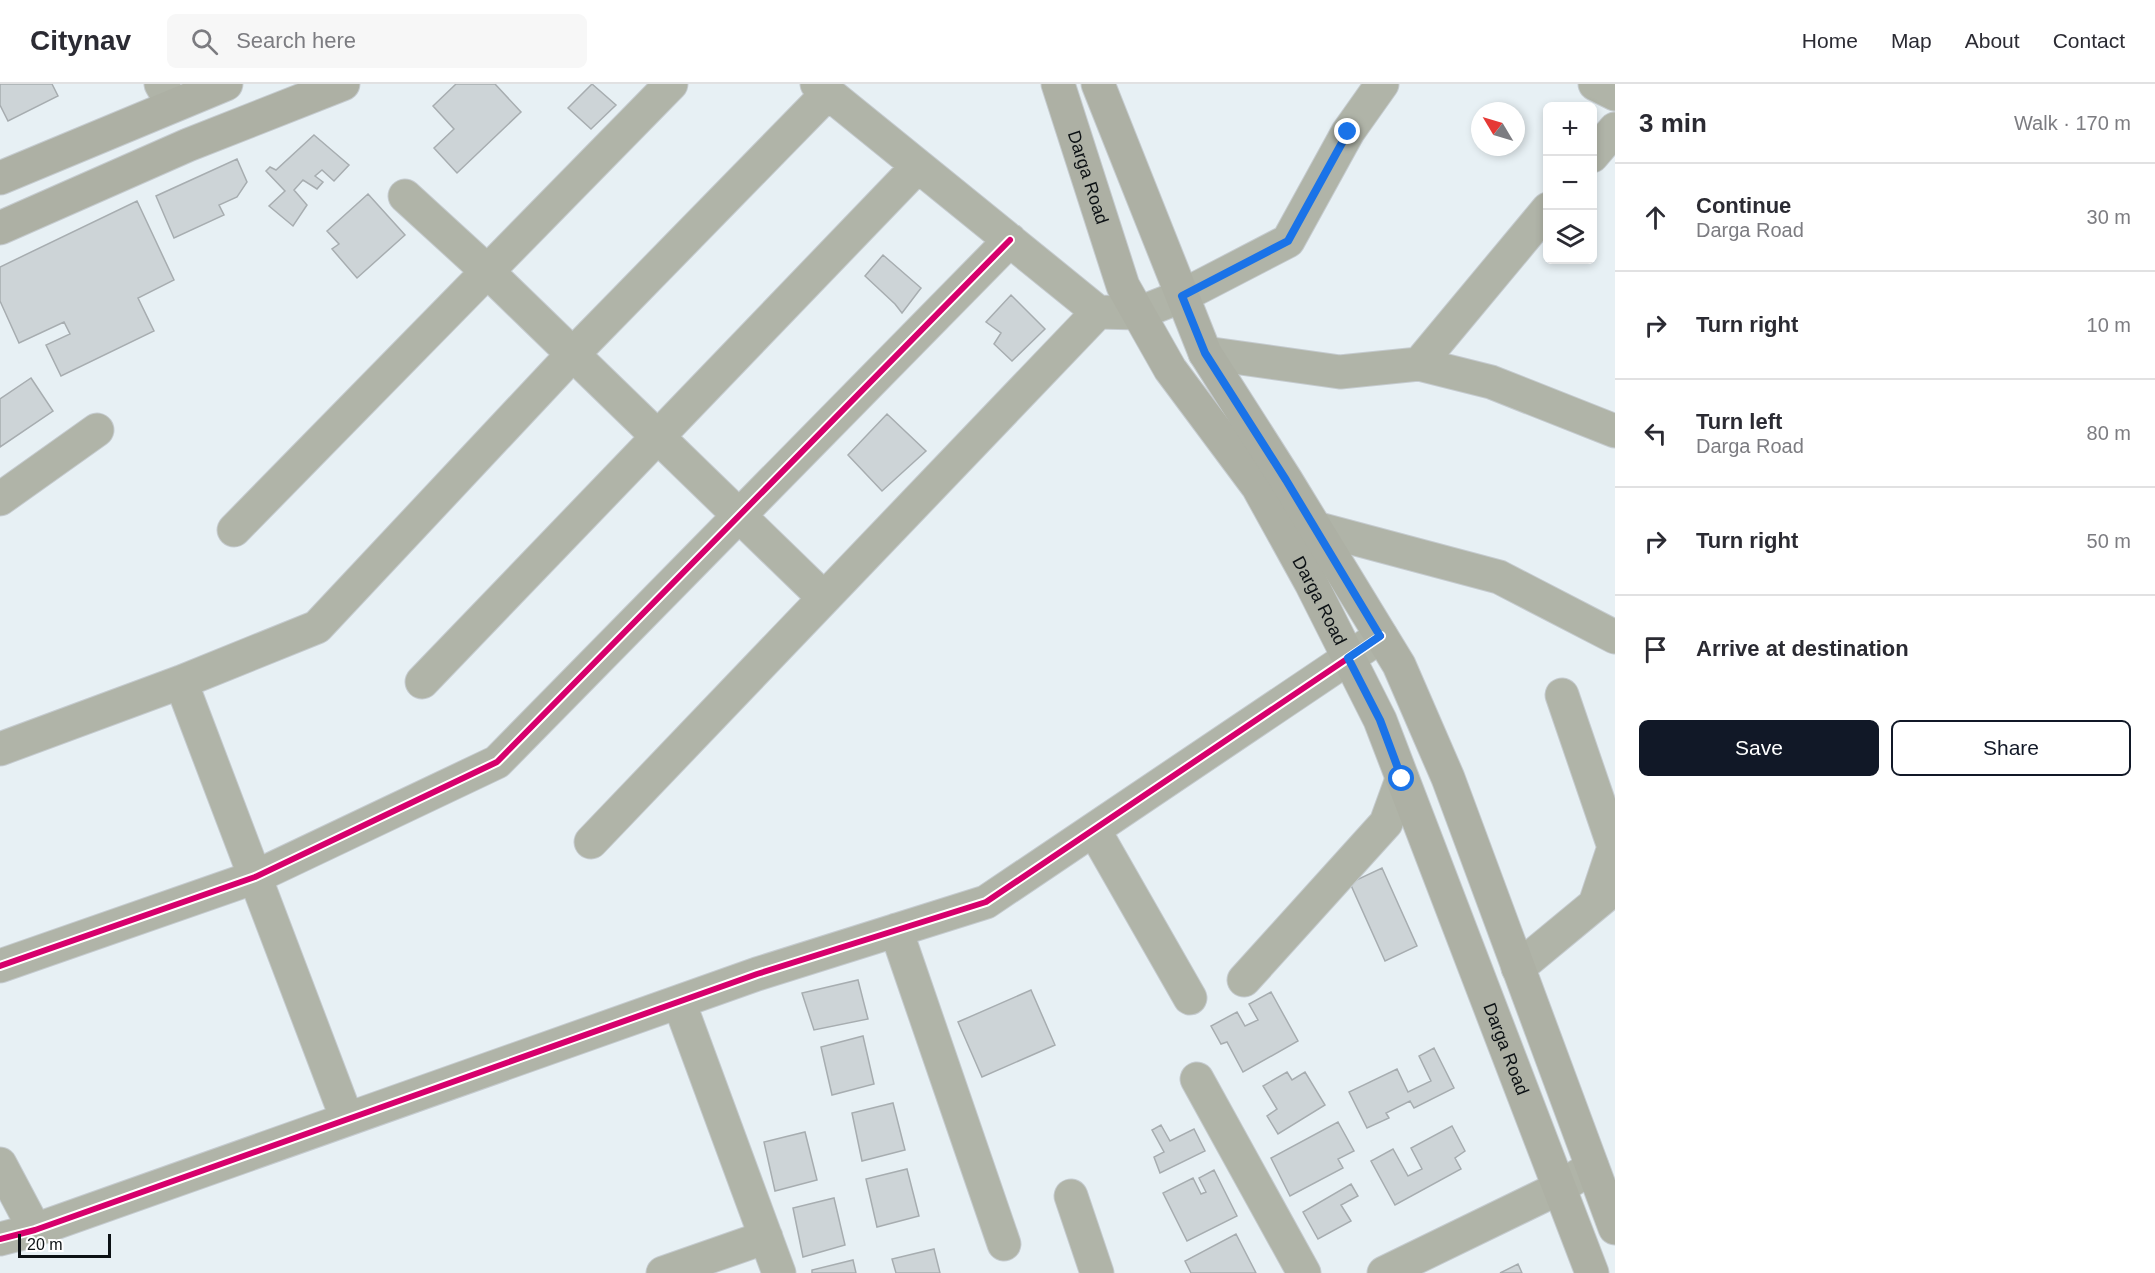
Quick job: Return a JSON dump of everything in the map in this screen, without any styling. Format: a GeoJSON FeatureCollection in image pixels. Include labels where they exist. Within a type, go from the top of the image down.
{"type":"FeatureCollection","features":[{"type":"Feature","properties":{"kind":"main road"},"geometry":{"type":"LineString","coordinates":[[0,178],[167,95],[226,84]]}},
{"type":"Feature","properties":{"kind":"main road"},"geometry":{"type":"LineString","coordinates":[[0,228],[188,145],[342,84]]}},
{"type":"Feature","properties":{"kind":"main road","name":"Darga Road"},"geometry":{"type":"LineString","coordinates":[[1058,84],[1124,286],[1170,369],[1258,487],[1311,583],[1380,720],[1592,1273]]}},
{"type":"Feature","properties":{"kind":"main road","name":"Darga Road"},"geometry":{"type":"LineString","coordinates":[[1098,84],[1205,353],[1399,665],[1448,778],[1615,1228]]}},
{"type":"Feature","properties":{"kind":"street"},"geometry":{"type":"LineString","coordinates":[[234,530],[670,84]]}},
{"type":"Feature","properties":{"kind":"street"},"geometry":{"type":"LineString","coordinates":[[0,749],[181,682],[317,627],[822,88],[1098,312],[1139,313],[1182,296],[1288,241],[1348,132],[1382,84]]}},
{"type":"Feature","properties":{"kind":"street"},"geometry":{"type":"LineString","coordinates":[[1595,84],[1615,94]]}},
{"type":"Feature","properties":{"kind":"street"},"geometry":{"type":"LineString","coordinates":[[1597,151],[1615,129]]}},
{"type":"Feature","properties":{"kind":"street"},"geometry":{"type":"LineString","coordinates":[[422,682],[918,165]]}},
{"type":"Feature","properties":{"kind":"street"},"geometry":{"type":"LineString","coordinates":[[405,196],[487,271],[824,598]]}},
{"type":"Feature","properties":{"kind":"street"},"geometry":{"type":"LineString","coordinates":[[1419,364],[1547,210]]}},
{"type":"Feature","properties":{"kind":"street"},"geometry":{"type":"LineString","coordinates":[[0,966],[255,877],[497,762],[1010,240]]}},
{"type":"Feature","properties":{"kind":"street"},"geometry":{"type":"LineString","coordinates":[[591,842],[1098,312]]}},
{"type":"Feature","properties":{"kind":"street"},"geometry":{"type":"LineString","coordinates":[[1205,353],[1340,372],[1419,364],[1491,382],[1615,431]]}},
{"type":"Feature","properties":{"kind":"street"},"geometry":{"type":"LineString","coordinates":[[0,499],[97,430]]}},
{"type":"Feature","properties":{"kind":"street"},"geometry":{"type":"LineString","coordinates":[[1315,528],[1499,577],[1615,637]]}},
{"type":"Feature","properties":{"kind":"street"},"geometry":{"type":"LineString","coordinates":[[0,1239],[35,1230],[757,974],[986,902],[1380,636]]}},
{"type":"Feature","properties":{"kind":"street"},"geometry":{"type":"LineString","coordinates":[[181,682],[347,1119]]}},
{"type":"Feature","properties":{"kind":"street"},"geometry":{"type":"LineString","coordinates":[[1518,968],[1605,896],[1614,847],[1562,695]]}},
{"type":"Feature","properties":{"kind":"street"},"geometry":{"type":"LineString","coordinates":[[1244,980],[1386,823],[1402,779]]}},
{"type":"Feature","properties":{"kind":"street"},"geometry":{"type":"LineString","coordinates":[[1094,830],[1190,998]]}},
{"type":"Feature","properties":{"kind":"street"},"geometry":{"type":"LineString","coordinates":[[896,930],[1004,1244]]}},
{"type":"Feature","properties":{"kind":"street"},"geometry":{"type":"LineString","coordinates":[[679,1002],[778,1273]]}},
{"type":"Feature","properties":{"kind":"street"},"geometry":{"type":"LineString","coordinates":[[1197,1079],[1304,1273]]}},
{"type":"Feature","properties":{"kind":"street"},"geometry":{"type":"LineString","coordinates":[[0,1164],[35,1230]]}},
{"type":"Feature","properties":{"kind":"street"},"geometry":{"type":"LineString","coordinates":[[1384,1273],[1559,1188],[1592,1167]]}},
{"type":"Feature","properties":{"kind":"street"},"geometry":{"type":"LineString","coordinates":[[1071,1196],[1097,1273]]}},
{"type":"Feature","properties":{"kind":"street"},"geometry":{"type":"LineString","coordinates":[[663,1273],[766,1237]]}},
{"type":"Feature","properties":{"kind":"building"},"geometry":{"type":"Polygon","coordinates":[[[0,84],[52,84],[58,96],[8,121],[0,105],[0,84]]]}},
{"type":"Feature","properties":{"kind":"building"},"geometry":{"type":"Polygon","coordinates":[[[456,84],[495,84],[521,112],[457,173],[434,148],[454,129],[433,106],[456,84]]]}},
{"type":"Feature","properties":{"kind":"building"},"geometry":{"type":"Polygon","coordinates":[[[592,84],[616,105],[591,129],[568,108],[592,84]]]}},
{"type":"Feature","properties":{"kind":"building"},"geometry":{"type":"Polygon","coordinates":[[[314,135],[349,165],[334,181],[322,170],[315,176],[323,182],[317,189],[303,180],[294,190],[307,205],[293,226],[269,206],[285,191],[266,171],[270,167],[276,170],[314,135]]]}},
{"type":"Feature","properties":{"kind":"building"},"geometry":{"type":"Polygon","coordinates":[[[237,159],[247,182],[237,197],[219,205],[224,215],[174,238],[156,196],[237,159]]]}},
{"type":"Feature","properties":{"kind":"building"},"geometry":{"type":"Polygon","coordinates":[[[368,194],[405,235],[357,278],[332,249],[339,244],[327,231],[368,194]]]}},
{"type":"Feature","properties":{"kind":"building"},"geometry":{"type":"Polygon","coordinates":[[[137,201],[174,280],[138,298],[154,331],[61,376],[46,345],[70,334],[64,322],[19,343],[0,301],[0,267],[137,201]]]}},
{"type":"Feature","properties":{"kind":"building"},"geometry":{"type":"Polygon","coordinates":[[[883,255],[921,288],[902,313],[865,276],[883,255]]]}},
{"type":"Feature","properties":{"kind":"building"},"geometry":{"type":"Polygon","coordinates":[[[1011,295],[1045,329],[1012,361],[994,344],[1001,333],[986,322],[1011,295]]]}},
{"type":"Feature","properties":{"kind":"building"},"geometry":{"type":"Polygon","coordinates":[[[31,378],[53,411],[0,447],[0,399],[31,378]]]}},
{"type":"Feature","properties":{"kind":"building"},"geometry":{"type":"Polygon","coordinates":[[[887,414],[926,451],[882,491],[848,455],[887,414]]]}},
{"type":"Feature","properties":{"kind":"building"},"geometry":{"type":"Polygon","coordinates":[[[1382,868],[1417,946],[1385,961],[1350,883],[1382,868]]]}},
{"type":"Feature","properties":{"kind":"building"},"geometry":{"type":"Polygon","coordinates":[[[858,980],[868,1019],[814,1030],[802,993],[858,980]]]}},
{"type":"Feature","properties":{"kind":"building"},"geometry":{"type":"Polygon","coordinates":[[[1031,990],[1055,1045],[982,1077],[958,1022],[1031,990]]]}},
{"type":"Feature","properties":{"kind":"building"},"geometry":{"type":"Polygon","coordinates":[[[1271,992],[1298,1041],[1243,1072],[1227,1042],[1221,1044],[1211,1026],[1237,1012],[1245,1026],[1258,1020],[1249,1004],[1271,992]]]}},
{"type":"Feature","properties":{"kind":"building"},"geometry":{"type":"Polygon","coordinates":[[[863,1036],[874,1084],[832,1095],[821,1047],[863,1036]]]}},
{"type":"Feature","properties":{"kind":"building"},"geometry":{"type":"Polygon","coordinates":[[[1434,1048],[1454,1088],[1414,1108],[1410,1101],[1386,1113],[1389,1118],[1367,1128],[1349,1092],[1397,1069],[1408,1092],[1431,1081],[1419,1056],[1434,1048]]]}},
{"type":"Feature","properties":{"kind":"building"},"geometry":{"type":"Polygon","coordinates":[[[1287,1072],[1292,1080],[1305,1072],[1325,1105],[1278,1134],[1267,1116],[1277,1109],[1263,1086],[1287,1072]]]}},
{"type":"Feature","properties":{"kind":"building"},"geometry":{"type":"Polygon","coordinates":[[[893,1103],[905,1150],[862,1161],[852,1113],[893,1103]]]}},
{"type":"Feature","properties":{"kind":"building"},"geometry":{"type":"Polygon","coordinates":[[[1338,1122],[1354,1151],[1338,1159],[1343,1168],[1290,1196],[1271,1158],[1338,1122]]]}},
{"type":"Feature","properties":{"kind":"building"},"geometry":{"type":"Polygon","coordinates":[[[1161,1125],[1170,1141],[1194,1129],[1205,1151],[1160,1173],[1154,1157],[1164,1152],[1152,1130],[1161,1125]]]}},
{"type":"Feature","properties":{"kind":"building"},"geometry":{"type":"Polygon","coordinates":[[[1452,1126],[1465,1151],[1455,1158],[1461,1169],[1395,1205],[1371,1161],[1393,1149],[1408,1176],[1422,1169],[1411,1148],[1452,1126]]]}},
{"type":"Feature","properties":{"kind":"building"},"geometry":{"type":"Polygon","coordinates":[[[805,1132],[817,1180],[775,1191],[764,1142],[805,1132]]]}},
{"type":"Feature","properties":{"kind":"building"},"geometry":{"type":"Polygon","coordinates":[[[907,1169],[919,1216],[877,1227],[866,1179],[907,1169]]]}},
{"type":"Feature","properties":{"kind":"building"},"geometry":{"type":"Polygon","coordinates":[[[1214,1170],[1237,1216],[1187,1241],[1163,1193],[1193,1178],[1201,1194],[1206,1192],[1199,1178],[1214,1170]]]}},
{"type":"Feature","properties":{"kind":"building"},"geometry":{"type":"Polygon","coordinates":[[[1351,1184],[1358,1196],[1341,1205],[1351,1221],[1318,1239],[1303,1212],[1351,1184]]]}},
{"type":"Feature","properties":{"kind":"building"},"geometry":{"type":"Polygon","coordinates":[[[834,1198],[845,1245],[803,1257],[793,1208],[834,1198]]]}},
{"type":"Feature","properties":{"kind":"building"},"geometry":{"type":"Polygon","coordinates":[[[1236,1234],[1256,1273],[1191,1273],[1185,1261],[1236,1234]]]}},
{"type":"Feature","properties":{"kind":"building"},"geometry":{"type":"Polygon","coordinates":[[[934,1249],[940,1273],[896,1273],[892,1259],[934,1249]]]}},
{"type":"Feature","properties":{"kind":"building"},"geometry":{"type":"Polygon","coordinates":[[[853,1260],[856,1273],[812,1273],[812,1270],[853,1260]]]}},
{"type":"Feature","properties":{"kind":"building"},"geometry":{"type":"Polygon","coordinates":[[[1518,1264],[1522,1273],[1500,1273],[1518,1264]]]}},
{"type":"Feature","properties":{"kind":"cycle path"},"geometry":{"type":"LineString","coordinates":[[0,966],[255,877],[497,762],[1010,240]]}},
{"type":"Feature","properties":{"kind":"cycle path"},"geometry":{"type":"LineString","coordinates":[[0,1239],[35,1230],[757,974],[986,902],[1381,636]]}},
{"type":"Feature","properties":{"kind":"route"},"geometry":{"type":"LineString","coordinates":[[1348,132],[1288,241],[1182,296],[1205,353],[1286,480],[1380,636],[1348,658],[1380,720],[1402,779]]}}]}
